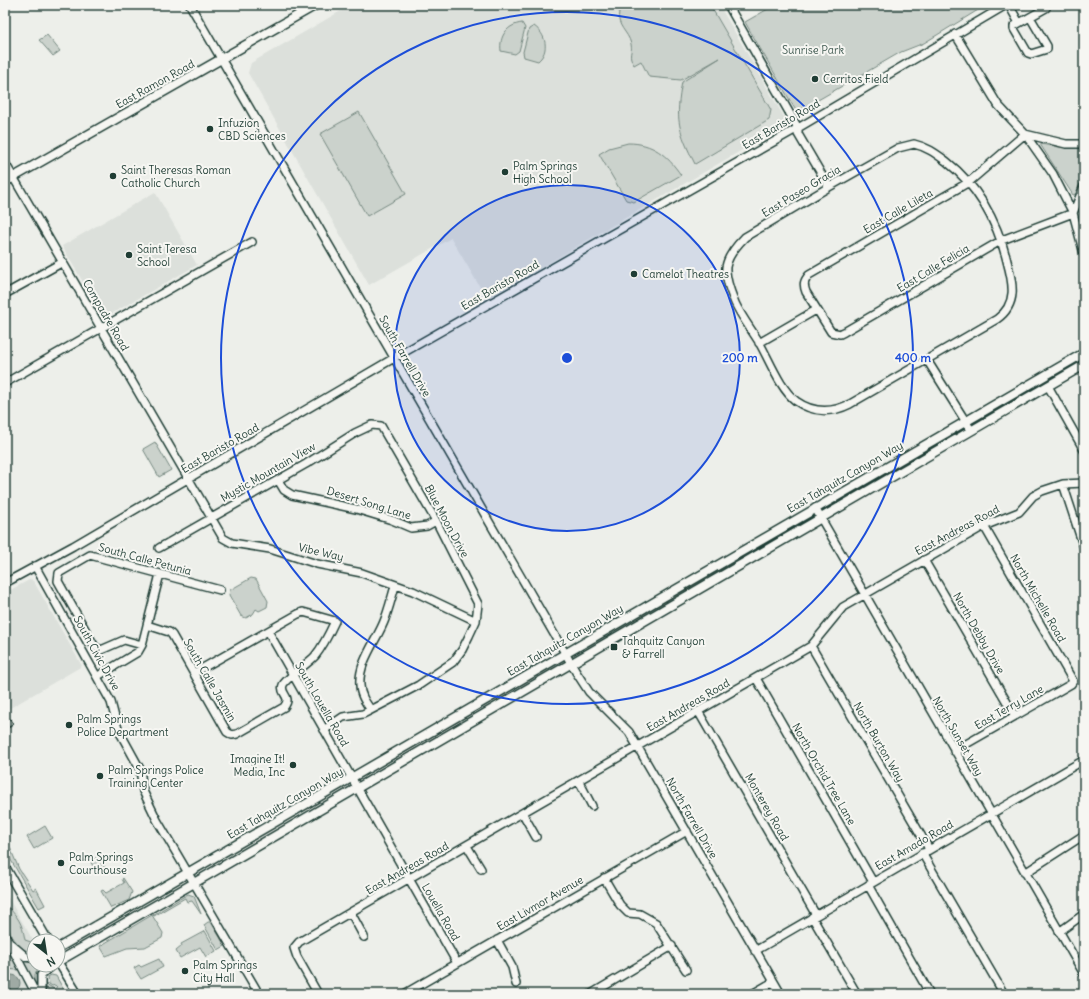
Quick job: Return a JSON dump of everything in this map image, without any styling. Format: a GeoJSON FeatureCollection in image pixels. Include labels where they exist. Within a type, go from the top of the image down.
{"type":"FeatureCollection","features":[{"type":"Feature","properties":{"kind":"main road","name":"East Ramon Road"},"geometry":{"type":"LineString","coordinates":[[5,182],[316,5]]}},
{"type":"Feature","properties":{"kind":"main road","name":"East Tahquitz Canyon Way"},"geometry":{"type":"LineString","coordinates":[[66,943],[1084,353]]}},
{"type":"Feature","properties":{"kind":"main road","name":"East Tahquitz Canyon Way"},"geometry":{"type":"LineString","coordinates":[[66,957],[1084,365]]}},
{"type":"Feature","properties":{"kind":"main road"},"geometry":{"type":"LineString","coordinates":[[5,867],[43,933]]}},
{"type":"Feature","properties":{"kind":"street","name":"South Farrell Drive"},"geometry":{"type":"LineString","coordinates":[[190,5],[570,664]]}},
{"type":"Feature","properties":{"kind":"street"},"geometry":{"type":"LineString","coordinates":[[728,5],[798,128],[798,134],[829,187]]}},
{"type":"Feature","properties":{"kind":"street"},"geometry":{"type":"LineString","coordinates":[[1007,5],[1019,23]]}},
{"type":"Feature","properties":{"kind":"street","name":"East Baristo Road"},"geometry":{"type":"LineString","coordinates":[[5,583],[188,479],[394,358],[798,128],[1007,5]]}},
{"type":"Feature","properties":{"kind":"street"},"geometry":{"type":"LineString","coordinates":[[1030,17],[1048,46],[1047,49],[1031,54],[1028,53],[1014,29],[1014,26],[1019,23],[1046,8]]}},
{"type":"Feature","properties":{"kind":"street"},"geometry":{"type":"LineString","coordinates":[[956,34],[998,105],[1025,134],[1053,174],[1073,213],[1084,254]]}},
{"type":"Feature","properties":{"kind":"street"},"geometry":{"type":"LineString","coordinates":[[1025,134],[1066,144],[1084,144]]}},
{"type":"Feature","properties":{"kind":"street","name":"East Calle Lileta"},"geometry":{"type":"LineString","coordinates":[[816,310],[803,286],[804,280],[809,275],[969,182],[1025,134]]}},
{"type":"Feature","properties":{"kind":"street","name":"East Paseo Gracia"},"geometry":{"type":"LineString","coordinates":[[914,144],[925,146],[969,182],[985,205],[1002,240],[1013,290],[1010,304],[1005,312],[997,319],[850,404],[830,411],[819,411],[795,400],[787,392],[736,304],[726,268],[729,259],[738,244],[745,237],[829,187],[898,148],[914,144]]}},
{"type":"Feature","properties":{"kind":"street","name":"Compadre Road"},"geometry":{"type":"LineString","coordinates":[[5,162],[188,479]]}},
{"type":"Feature","properties":{"kind":"street"},"geometry":{"type":"LineString","coordinates":[[1073,213],[1084,186]]}},
{"type":"Feature","properties":{"kind":"street","name":"East Calle Felicia"},"geometry":{"type":"LineString","coordinates":[[816,310],[831,332],[840,334],[1002,240],[1073,213]]}},
{"type":"Feature","properties":{"kind":"street"},"geometry":{"type":"LineString","coordinates":[[5,383],[252,242]]}},
{"type":"Feature","properties":{"kind":"street"},"geometry":{"type":"LineString","coordinates":[[5,294],[62,262]]}},
{"type":"Feature","properties":{"kind":"street"},"geometry":{"type":"LineString","coordinates":[[759,343],[816,310]]}},
{"type":"Feature","properties":{"kind":"street"},"geometry":{"type":"LineString","coordinates":[[927,360],[971,430]]}},
{"type":"Feature","properties":{"kind":"street"},"geometry":{"type":"LineString","coordinates":[[1048,386],[1084,450]]}},
{"type":"Feature","properties":{"kind":"street","name":"Mystic Mountain View"},"geometry":{"type":"LineString","coordinates":[[159,548],[278,480],[364,428],[372,425],[380,426],[386,434]]}},
{"type":"Feature","properties":{"kind":"street","name":"Blue Moon Drive"},"geometry":{"type":"LineString","coordinates":[[386,434],[436,521],[478,604],[476,621]]}},
{"type":"Feature","properties":{"kind":"street","name":"Vibe Way"},"geometry":{"type":"LineString","coordinates":[[188,479],[222,538],[232,543],[270,549],[317,564],[362,573],[395,586],[413,591],[476,621]]}},
{"type":"Feature","properties":{"kind":"street","name":"Desert Song Lane"},"geometry":{"type":"LineString","coordinates":[[278,480],[284,490],[292,494],[356,509],[392,520],[411,528],[427,526],[436,521]]}},
{"type":"Feature","properties":{"kind":"street","name":"East Andreas Road"},"geometry":{"type":"LineString","coordinates":[[318,994],[297,957],[294,948],[299,942],[523,814],[811,646],[843,607],[984,526],[1019,512],[1034,496],[1042,491],[1063,484],[1084,483]]}},
{"type":"Feature","properties":{"kind":"street"},"geometry":{"type":"LineString","coordinates":[[1063,484],[1084,548]]}},
{"type":"Feature","properties":{"kind":"street","name":"North Sunset Way"},"geometry":{"type":"LineString","coordinates":[[815,508],[1084,974]]}},
{"type":"Feature","properties":{"kind":"street","name":"North Michelle Road"},"geometry":{"type":"LineString","coordinates":[[984,526],[1073,681]]}},
{"type":"Feature","properties":{"kind":"street","name":"South Calle Petunia"},"geometry":{"type":"LineString","coordinates":[[142,645],[124,640],[101,650],[95,648],[58,581],[57,576],[59,573],[90,555],[220,590]]}},
{"type":"Feature","properties":{"kind":"street","name":"North Debby Drive"},"geometry":{"type":"LineString","coordinates":[[924,560],[1015,716]]}},
{"type":"Feature","properties":{"kind":"street","name":"South Civic Drive"},"geometry":{"type":"LineString","coordinates":[[35,566],[98,676],[111,702],[118,729],[140,769],[143,791],[157,820],[259,994]]}},
{"type":"Feature","properties":{"kind":"street"},"geometry":{"type":"LineString","coordinates":[[98,676],[135,655],[142,645],[160,574]]}},
{"type":"Feature","properties":{"kind":"street"},"geometry":{"type":"LineString","coordinates":[[371,710],[363,697],[360,686],[360,676],[385,619],[395,586]]}},
{"type":"Feature","properties":{"kind":"street"},"geometry":{"type":"LineString","coordinates":[[194,673],[303,612],[334,621],[322,647],[303,668],[293,676]]}},
{"type":"Feature","properties":{"kind":"street"},"geometry":{"type":"LineString","coordinates":[[324,730],[343,718],[363,714],[419,685],[453,662],[462,650],[476,621]]}},
{"type":"Feature","properties":{"kind":"street","name":"South Calle Jasmin"},"geometry":{"type":"LineString","coordinates":[[147,625],[169,632],[227,732],[232,735],[237,734],[284,707],[288,703],[288,698],[282,686],[293,676]]}},
{"type":"Feature","properties":{"kind":"street","name":"South Louella Road"},"geometry":{"type":"LineString","coordinates":[[268,631],[358,788]]}},
{"type":"Feature","properties":{"kind":"street","name":"North Burton Way"},"geometry":{"type":"LineString","coordinates":[[811,646],[929,849]]}},
{"type":"Feature","properties":{"kind":"street","name":"North Farrell Drive"},"geometry":{"type":"LineString","coordinates":[[570,664],[589,692],[618,719],[638,746],[781,994]]}},
{"type":"Feature","properties":{"kind":"street","name":"North Orchid Tree Lane"},"geometry":{"type":"LineString","coordinates":[[756,678],[930,994]]}},
{"type":"Feature","properties":{"kind":"street","name":"East Terry Lane"},"geometry":{"type":"LineString","coordinates":[[954,751],[1071,684],[1073,681]]}},
{"type":"Feature","properties":{"kind":"street","name":"Monterey Road"},"geometry":{"type":"LineString","coordinates":[[698,711],[857,994]]}},
{"type":"Feature","properties":{"kind":"street","name":"East Amado Road"},"geometry":{"type":"LineString","coordinates":[[755,951],[990,813],[1084,760]]}},
{"type":"Feature","properties":{"kind":"street"},"geometry":{"type":"LineString","coordinates":[[579,781],[592,806]]}},
{"type":"Feature","properties":{"kind":"street","name":"Louella Road"},"geometry":{"type":"LineString","coordinates":[[358,788],[458,963]]}},
{"type":"Feature","properties":{"kind":"street"},"geometry":{"type":"LineString","coordinates":[[523,814],[536,837]]}},
{"type":"Feature","properties":{"kind":"street","name":"East Livmor Avenue"},"geometry":{"type":"LineString","coordinates":[[404,994],[687,831]]}},
{"type":"Feature","properties":{"kind":"street"},"geometry":{"type":"LineString","coordinates":[[1025,873],[1084,835]]}},
{"type":"Feature","properties":{"kind":"street"},"geometry":{"type":"LineString","coordinates":[[467,846],[481,869]]}},
{"type":"Feature","properties":{"kind":"street"},"geometry":{"type":"LineString","coordinates":[[922,854],[1004,994]]}},
{"type":"Feature","properties":{"kind":"street"},"geometry":{"type":"LineString","coordinates":[[604,878],[620,904],[628,913],[640,914],[656,922],[686,970]]}},
{"type":"Feature","properties":{"kind":"street"},"geometry":{"type":"LineString","coordinates":[[351,913],[364,937]]}},
{"type":"Feature","properties":{"kind":"street"},"geometry":{"type":"LineString","coordinates":[[1060,932],[1084,914]]}},
{"type":"Feature","properties":{"kind":"street"},"geometry":{"type":"LineString","coordinates":[[7,938],[26,957]]}},
{"type":"Feature","properties":{"kind":"street"},"geometry":{"type":"LineString","coordinates":[[7,938],[36,994]]}},
{"type":"Feature","properties":{"kind":"street"},"geometry":{"type":"LineString","coordinates":[[497,940],[512,967],[516,984]]}},
{"type":"Feature","properties":{"kind":"street"},"geometry":{"type":"LineString","coordinates":[[591,994],[672,946]]}},
{"type":"Feature","properties":{"kind":"street"},"geometry":{"type":"LineString","coordinates":[[41,994],[40,975],[43,973]]}},
{"type":"Feature","properties":{"kind":"street"},"geometry":{"type":"LineString","coordinates":[[64,973],[78,994]]}},
{"type":"Feature","properties":{"kind":"street"},"geometry":{"type":"LineString","coordinates":[[752,994],[773,982]]}},
{"type":"Feature","properties":{"kind":"street"},"geometry":{"type":"LineString","coordinates":[[417,986],[421,994]]}},
{"type":"Feature","properties":{"kind":"shaded area","name":"Palm Springs High School"},"geometry":{"type":"Polygon","coordinates":[[[351,5],[719,5],[787,122],[785,125],[487,299],[451,238],[369,285],[248,73],[251,63],[351,5]]]}},
{"type":"Feature","properties":{"kind":"shaded area","name":"Saint Teresa School"},"geometry":{"type":"Polygon","coordinates":[[[155,192],[197,265],[104,318],[62,246],[155,192]]]}},
{"type":"Feature","properties":{"kind":"shaded area"},"geometry":{"type":"Polygon","coordinates":[[[31,579],[82,666],[5,711],[5,593],[31,579]]]}},
{"type":"Feature","properties":{"kind":"shaded area"},"geometry":{"type":"Polygon","coordinates":[[[5,892],[29,933],[26,933],[26,973],[52,973],[64,994],[5,994],[5,892]]]}},
{"type":"Feature","properties":{"kind":"shaded area"},"geometry":{"type":"Polygon","coordinates":[[[9,975],[15,975],[20,980],[18,989],[15,991],[9,991],[4,986],[4,980],[9,975]]]}},
{"type":"Feature","properties":{"kind":"green space"},"geometry":{"type":"Polygon","coordinates":[[[630,5],[710,5],[771,110],[769,120],[695,164],[685,142],[680,124],[679,106],[682,82],[720,58],[681,80],[649,77],[641,61],[634,65],[631,58],[630,40],[619,21],[619,11],[630,5]]]}},
{"type":"Feature","properties":{"kind":"green space","name":"Sunrise Park"},"geometry":{"type":"Polygon","coordinates":[[[775,5],[982,5],[983,7],[924,43],[901,52],[799,111],[795,109],[745,22],[775,5]]]}},
{"type":"Feature","properties":{"kind":"green space"},"geometry":{"type":"Polygon","coordinates":[[[522,23],[525,28],[519,51],[515,54],[501,51],[501,41],[505,32],[512,26],[522,23]]]}},
{"type":"Feature","properties":{"kind":"green space"},"geometry":{"type":"Polygon","coordinates":[[[534,26],[541,33],[545,43],[544,52],[538,61],[524,57],[523,52],[529,29],[534,26]]]}},
{"type":"Feature","properties":{"kind":"green space"},"geometry":{"type":"Polygon","coordinates":[[[47,35],[60,51],[53,56],[39,40],[47,35]]]}},
{"type":"Feature","properties":{"kind":"green space"},"geometry":{"type":"Polygon","coordinates":[[[359,112],[406,194],[367,216],[320,134],[359,112]]]}},
{"type":"Feature","properties":{"kind":"green space"},"geometry":{"type":"Polygon","coordinates":[[[628,143],[645,145],[659,152],[665,156],[681,175],[634,202],[626,200],[599,154],[609,148],[628,143]]]}},
{"type":"Feature","properties":{"kind":"green space"},"geometry":{"type":"Polygon","coordinates":[[[1040,144],[1067,148],[1084,148],[1083,182],[1078,192],[1073,195],[1040,144]]]}},
{"type":"Feature","properties":{"kind":"green space"},"geometry":{"type":"Polygon","coordinates":[[[155,442],[171,470],[159,477],[143,449],[155,442]]]}},
{"type":"Feature","properties":{"kind":"green space"},"geometry":{"type":"Polygon","coordinates":[[[251,578],[256,579],[268,601],[267,607],[259,611],[256,609],[253,614],[246,618],[241,616],[229,595],[230,590],[251,578]]]}},
{"type":"Feature","properties":{"kind":"green space"},"geometry":{"type":"Polygon","coordinates":[[[45,826],[52,838],[34,849],[27,837],[45,826]]]}},
{"type":"Feature","properties":{"kind":"green space"},"geometry":{"type":"Polygon","coordinates":[[[8,843],[19,869],[33,890],[36,888],[45,905],[39,908],[5,850],[5,845],[8,843]]]}},
{"type":"Feature","properties":{"kind":"green space"},"geometry":{"type":"Polygon","coordinates":[[[99,856],[106,869],[98,874],[90,861],[99,856]]]}},
{"type":"Feature","properties":{"kind":"green space"},"geometry":{"type":"Polygon","coordinates":[[[123,878],[132,892],[129,900],[111,908],[101,891],[103,890],[106,893],[124,883],[123,878]]]}},
{"type":"Feature","properties":{"kind":"green space"},"geometry":{"type":"Polygon","coordinates":[[[188,894],[194,896],[201,914],[192,901],[187,902],[185,898],[154,916],[153,915],[188,894]]]}},
{"type":"Feature","properties":{"kind":"green space"},"geometry":{"type":"Polygon","coordinates":[[[5,904],[19,920],[26,940],[26,950],[16,942],[7,925],[5,904]]]}},
{"type":"Feature","properties":{"kind":"green space"},"geometry":{"type":"Polygon","coordinates":[[[152,915],[163,933],[162,938],[145,947],[127,948],[106,956],[100,946],[152,915]]]}},
{"type":"Feature","properties":{"kind":"green space"},"geometry":{"type":"Polygon","coordinates":[[[211,922],[225,946],[218,950],[204,925],[211,922]]]}},
{"type":"Feature","properties":{"kind":"green space"},"geometry":{"type":"Polygon","coordinates":[[[205,931],[216,951],[206,957],[200,947],[180,958],[176,951],[182,946],[181,944],[205,931]]]}},
{"type":"Feature","properties":{"kind":"green space"},"geometry":{"type":"Polygon","coordinates":[[[8,952],[19,968],[18,970],[5,969],[5,957],[9,954],[8,952]]]}},
{"type":"Feature","properties":{"kind":"green space"},"geometry":{"type":"Polygon","coordinates":[[[159,959],[163,967],[141,979],[134,968],[139,965],[141,967],[159,959]]]}},
{"type":"Feature","properties":{"kind":"green space"},"geometry":{"type":"Polygon","coordinates":[[[26,962],[26,971],[23,966],[26,962]]]}},
{"type":"Feature","properties":{"kind":"green space"},"geometry":{"type":"Polygon","coordinates":[[[27,973],[36,973],[35,985],[27,973]]]}},
{"type":"Feature","properties":{"kind":"green space"},"geometry":{"type":"Polygon","coordinates":[[[51,975],[56,976],[66,994],[47,994],[46,984],[54,989],[57,987],[49,984],[48,977],[51,975]]]}},
{"type":"Feature","properties":{"kind":"place","name":"Cerritos Field"},"geometry":{"type":"Point","coordinates":[815,79]}},
{"type":"Feature","properties":{"kind":"place","name":"Infuzion CBD Sciences"},"geometry":{"type":"Point","coordinates":[210,129]}},
{"type":"Feature","properties":{"kind":"place","name":"Palm Springs High School"},"geometry":{"type":"Point","coordinates":[505,172]}},
{"type":"Feature","properties":{"kind":"place","name":"Saint Theresas Roman Catholic Church"},"geometry":{"type":"Point","coordinates":[113,176]}},
{"type":"Feature","properties":{"kind":"place","name":"Saint Teresa School"},"geometry":{"type":"Point","coordinates":[129,255]}},
{"type":"Feature","properties":{"kind":"place","name":"Camelot Theatres"},"geometry":{"type":"Point","coordinates":[634,274]}},
{"type":"Feature","properties":{"kind":"place","name":"Tahquitz Canyon & Farrell"},"geometry":{"type":"Point","coordinates":[614,647]}},
{"type":"Feature","properties":{"kind":"place","name":"Palm Springs Police Department"},"geometry":{"type":"Point","coordinates":[69,725]}},
{"type":"Feature","properties":{"kind":"place","name":"Imagine It! Media, Inc"},"geometry":{"type":"Point","coordinates":[293,765]}},
{"type":"Feature","properties":{"kind":"place","name":"Palm Springs Police Training Center"},"geometry":{"type":"Point","coordinates":[100,776]}},
{"type":"Feature","properties":{"kind":"place","name":"Palm Springs Courthouse"},"geometry":{"type":"Point","coordinates":[61,863]}},
{"type":"Feature","properties":{"kind":"place","name":"Palm Springs City Hall"},"geometry":{"type":"Point","coordinates":[185,971]}}]}
